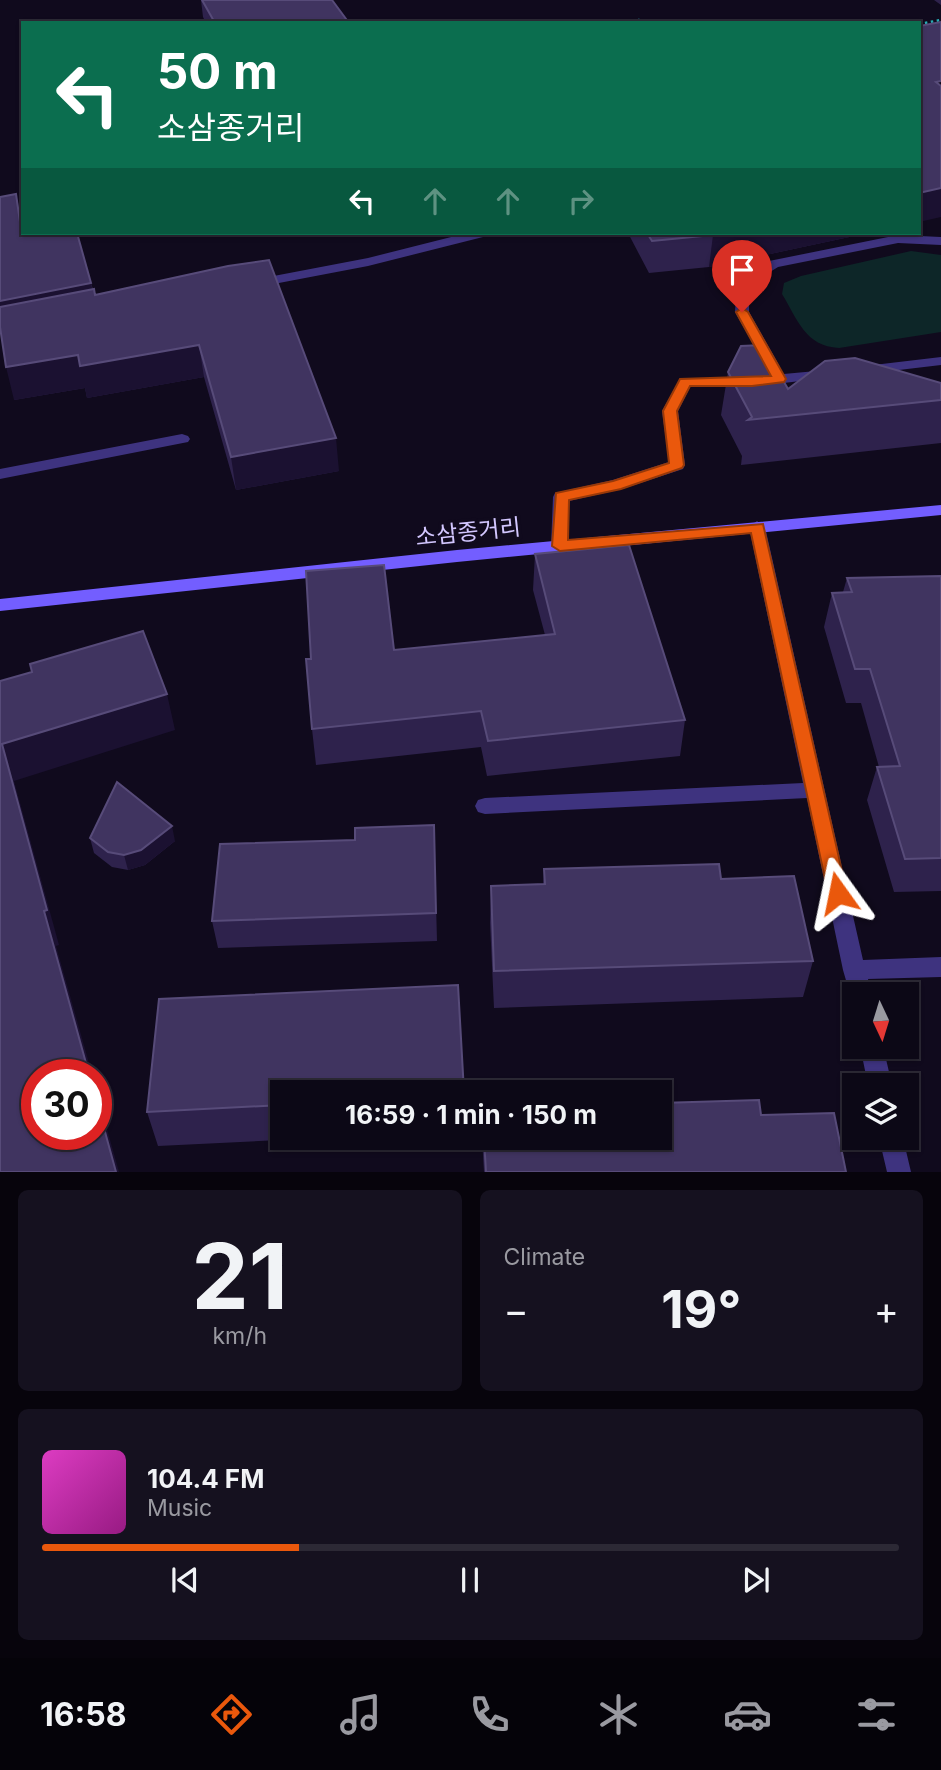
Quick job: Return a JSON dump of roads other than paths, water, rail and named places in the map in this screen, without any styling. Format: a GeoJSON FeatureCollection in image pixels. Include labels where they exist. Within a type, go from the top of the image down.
{"type":"FeatureCollection","features":[{"type":"Feature","properties":{"kind":"street"},"geometry":{"type":"LineString","coordinates":[[236,287],[368,262],[473,235]]}},
{"type":"Feature","properties":{"kind":"street"},"geometry":{"type":"LineString","coordinates":[[780,379],[742,312],[742,283],[774,264],[898,239],[941,241]]}},
{"type":"Feature","properties":{"kind":"street"},"geometry":{"type":"LineString","coordinates":[[560,546],[561,497],[616,485],[677,465],[670,411],[685,382],[752,382],[941,361]]}},
{"type":"Feature","properties":{"kind":"street"},"geometry":{"type":"LineString","coordinates":[[0,474],[182,439]]}},
{"type":"Feature","properties":{"kind":"street","name":"소삼종거리"},"geometry":{"type":"LineString","coordinates":[[0,605],[560,546],[941,510]]}},
{"type":"Feature","properties":{"kind":"street"},"geometry":{"type":"LineString","coordinates":[[757,527],[858,982]]}},
{"type":"Feature","properties":{"kind":"street"},"geometry":{"type":"LineString","coordinates":[[485,806],[815,790]]}},
{"type":"Feature","properties":{"kind":"street"},"geometry":{"type":"LineString","coordinates":[[855,970],[941,967]]}},
{"type":"Feature","properties":{"kind":"street"},"geometry":{"type":"LineString","coordinates":[[894,1150],[899,1171]]}}]}
